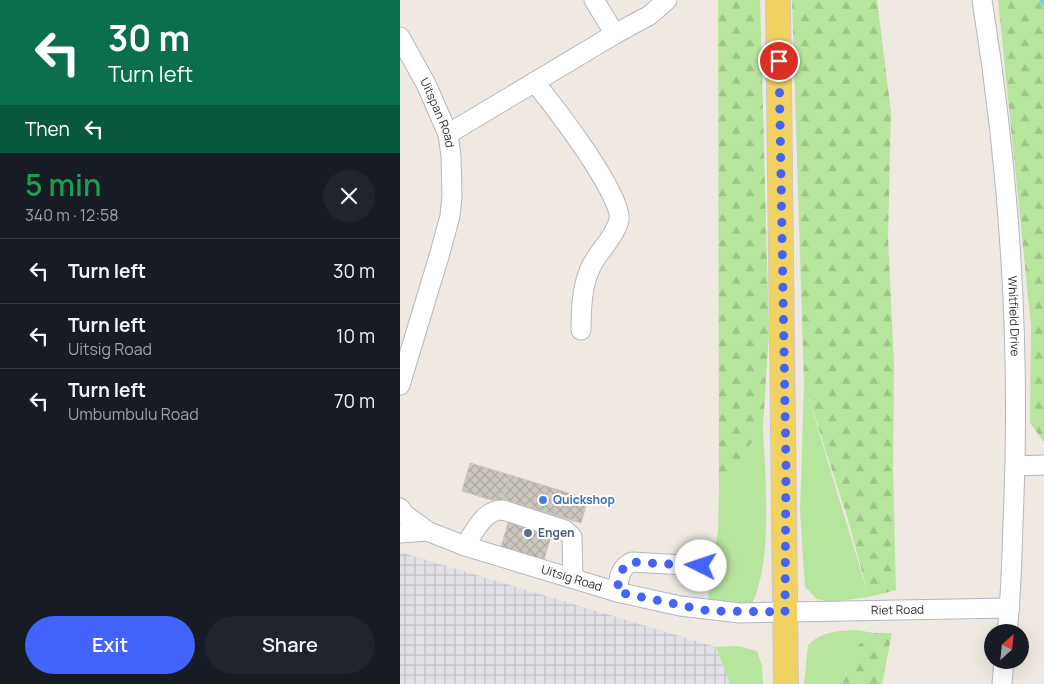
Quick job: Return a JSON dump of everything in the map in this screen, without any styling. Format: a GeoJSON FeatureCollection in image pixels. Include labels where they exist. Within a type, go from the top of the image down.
{"type":"FeatureCollection","features":[{"type":"Feature","properties":{"kind":"main road"},"geometry":{"type":"LineString","coordinates":[[778,0],[786,465],[786,684]]}},
{"type":"Feature","properties":{"kind":"street"},"geometry":{"type":"LineString","coordinates":[[594,0],[615,34]]}},
{"type":"Feature","properties":{"kind":"street"},"geometry":{"type":"LineString","coordinates":[[448,134],[650,15],[667,0]]}},
{"type":"Feature","properties":{"kind":"street","name":"Whitfield Drive"},"geometry":{"type":"LineString","coordinates":[[982,0],[995,82],[1016,329],[1016,466],[1008,624]]}},
{"type":"Feature","properties":{"kind":"street","name":"Uitspan Road"},"geometry":{"type":"LineString","coordinates":[[400,37],[426,84],[448,134],[452,196],[450,216],[400,385]]}},
{"type":"Feature","properties":{"kind":"street"},"geometry":{"type":"LineString","coordinates":[[534,82],[562,115],[583,147],[619,214],[617,226],[593,263],[586,281],[581,330]]}},
{"type":"Feature","properties":{"kind":"street"},"geometry":{"type":"LineString","coordinates":[[1016,466],[1044,465]]}},
{"type":"Feature","properties":{"kind":"street","name":"Uitsig Road"},"geometry":{"type":"LineString","coordinates":[[400,508],[404,514],[427,531],[465,546],[617,592],[709,611],[785,612]]}},
{"type":"Feature","properties":{"kind":"street"},"geometry":{"type":"LineString","coordinates":[[465,546],[487,515],[494,510],[503,510],[565,530],[572,537],[573,578]]}},
{"type":"Feature","properties":{"kind":"street"},"geometry":{"type":"LineString","coordinates":[[400,532],[427,531]]}},
{"type":"Feature","properties":{"kind":"street"},"geometry":{"type":"LineString","coordinates":[[617,592],[621,572],[625,564],[632,562],[701,566]]}},
{"type":"Feature","properties":{"kind":"street","name":"Riet Road"},"geometry":{"type":"LineString","coordinates":[[785,612],[1010,608]]}},
{"type":"Feature","properties":{"kind":"street"},"geometry":{"type":"LineString","coordinates":[[1002,684],[1003,669]]}},
{"type":"Feature","properties":{"kind":"shaded area"},"geometry":{"type":"Polygon","coordinates":[[[400,552],[716,647],[730,684],[400,684],[400,552]]]}},
{"type":"Feature","properties":{"kind":"green space"},"geometry":{"type":"Polygon","coordinates":[[[718,0],[760,0],[769,334],[763,426],[719,491],[718,0]]]}},
{"type":"Feature","properties":{"kind":"green space"},"geometry":{"type":"Polygon","coordinates":[[[792,0],[877,0],[891,112],[888,238],[894,365],[893,468],[896,590],[869,597],[848,520],[804,383],[792,0]]]}},
{"type":"Feature","properties":{"kind":"green space"},"geometry":{"type":"Polygon","coordinates":[[[998,0],[1044,0],[1044,442],[1030,423],[1031,325],[998,0]]]}},
{"type":"Feature","properties":{"kind":"green space"},"geometry":{"type":"Polygon","coordinates":[[[804,383],[869,597],[831,602],[817,599],[805,587],[800,511],[804,383]]]}},
{"type":"Feature","properties":{"kind":"green space"},"geometry":{"type":"Polygon","coordinates":[[[763,426],[766,516],[763,562],[759,583],[753,602],[737,606],[707,604],[718,530],[719,491],[763,426]]]}},
{"type":"Feature","properties":{"kind":"green space"},"geometry":{"type":"Polygon","coordinates":[[[855,630],[875,633],[857,646],[842,684],[804,684],[808,645],[818,637],[829,633],[855,630]]]}},
{"type":"Feature","properties":{"kind":"green space"},"geometry":{"type":"Polygon","coordinates":[[[875,633],[892,633],[882,684],[842,684],[857,646],[875,633]]]}},
{"type":"Feature","properties":{"kind":"green space"},"geometry":{"type":"Polygon","coordinates":[[[738,646],[757,651],[762,666],[763,684],[730,684],[716,647],[738,646]]]}},
{"type":"Feature","properties":{"kind":"building"},"geometry":{"type":"Polygon","coordinates":[[[470,463],[510,475],[501,503],[462,491],[470,463]]]}},
{"type":"Feature","properties":{"kind":"building"},"geometry":{"type":"Polygon","coordinates":[[[510,475],[588,499],[581,523],[503,499],[510,475]]]}},
{"type":"Feature","properties":{"kind":"building"},"geometry":{"type":"Polygon","coordinates":[[[514,503],[557,516],[543,563],[500,550],[514,503]]]}},
{"type":"Feature","properties":{"kind":"place","name":"Quickshop"},"geometry":{"type":"Point","coordinates":[543,500]}},
{"type":"Feature","properties":{"kind":"place","name":"Engen"},"geometry":{"type":"Point","coordinates":[528,533]}},
{"type":"Feature","properties":{"kind":"route"},"geometry":{"type":"LineString","coordinates":[[701,566],[632,562],[625,564],[621,572],[617,592],[709,611],[740,613],[785,612],[786,465],[783,392],[782,172],[779,61]]}}]}
